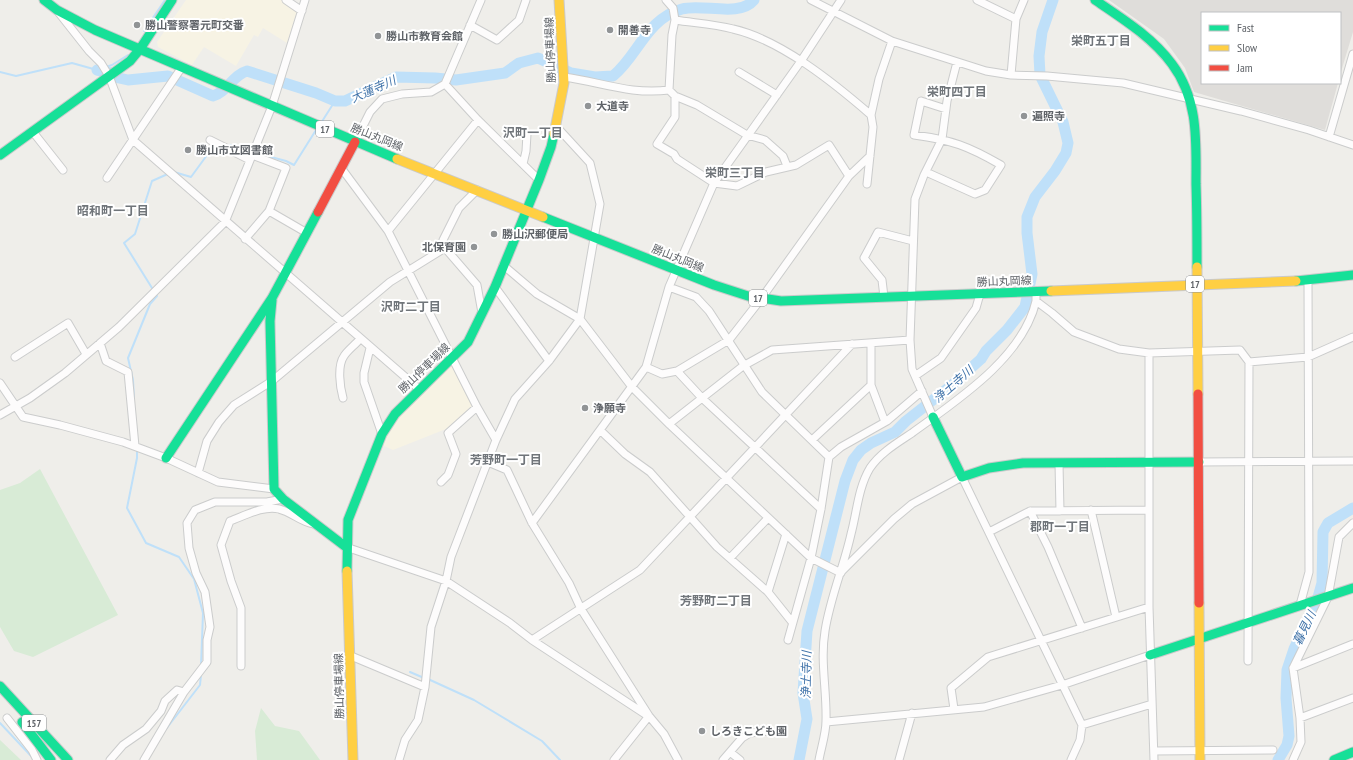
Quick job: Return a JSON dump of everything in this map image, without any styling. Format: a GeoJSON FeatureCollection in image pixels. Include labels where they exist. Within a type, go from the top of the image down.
{"type":"FeatureCollection","features":[{"type":"Feature","properties":{"kind":"main road","name":"勝山丸岡線"},"geometry":{"type":"LineString","coordinates":[[44,0],[57,10],[95,30],[355,142],[527,209],[731,292],[761,299],[780,302],[980,294],[1005,294],[1036,297],[1198,284],[1308,281],[1353,275]]}},
{"type":"Feature","properties":{"kind":"main road"},"geometry":{"type":"LineString","coordinates":[[0,155],[130,61],[140,49],[172,0]]}},
{"type":"Feature","properties":{"kind":"main road","name":"勝山停車場線"},"geometry":{"type":"LineString","coordinates":[[353,760],[351,656],[346,547],[348,520],[382,434],[395,414],[468,342],[495,287],[539,180],[551,147],[564,77],[559,0]]}},
{"type":"Feature","properties":{"kind":"main road"},"geometry":{"type":"LineString","coordinates":[[1095,0],[1138,30],[1163,50],[1180,77],[1190,97],[1196,125],[1200,760]]}},
{"type":"Feature","properties":{"kind":"main road"},"geometry":{"type":"LineString","coordinates":[[166,458],[272,298],[342,169],[355,142]]}},
{"type":"Feature","properties":{"kind":"main road"},"geometry":{"type":"LineString","coordinates":[[272,298],[270,321],[274,489],[283,499],[314,524],[346,547]]}},
{"type":"Feature","properties":{"kind":"main road"},"geometry":{"type":"LineString","coordinates":[[934,417],[962,476],[1006,465],[1199,462]]}},
{"type":"Feature","properties":{"kind":"main road"},"geometry":{"type":"LineString","coordinates":[[1150,655],[1353,588]]}},
{"type":"Feature","properties":{"kind":"main road","name":"157"},"geometry":{"type":"LineString","coordinates":[[0,686],[68,760]]}},
{"type":"Feature","properties":{"kind":"main road","name":"157"},"geometry":{"type":"LineString","coordinates":[[0,696],[42,746],[51,760]]}},
{"type":"Feature","properties":{"kind":"main road"},"geometry":{"type":"LineString","coordinates":[[1334,760],[1353,752]]}},
{"type":"Feature","properties":{"kind":"street"},"geometry":{"type":"LineString","coordinates":[[286,0],[302,10]]}},
{"type":"Feature","properties":{"kind":"street"},"geometry":{"type":"LineString","coordinates":[[0,415],[17,407],[65,373],[119,327],[225,222],[272,106],[305,0]]}},
{"type":"Feature","properties":{"kind":"street"},"geometry":{"type":"LineString","coordinates":[[355,142],[370,112],[382,99],[402,94],[431,92],[445,84],[481,0]]}},
{"type":"Feature","properties":{"kind":"street"},"geometry":{"type":"LineString","coordinates":[[470,25],[497,40],[519,20],[526,0]]}},
{"type":"Feature","properties":{"kind":"street"},"geometry":{"type":"LineString","coordinates":[[811,0],[892,41],[986,71],[1014,75],[1046,76],[1123,83],[1190,97],[1290,124],[1353,145]]}},
{"type":"Feature","properties":{"kind":"street"},"geometry":{"type":"LineString","coordinates":[[532,523],[646,367],[669,286],[714,183],[747,135],[802,61],[841,0]]}},
{"type":"Feature","properties":{"kind":"street"},"geometry":{"type":"LineString","coordinates":[[977,0],[1016,19]]}},
{"type":"Feature","properties":{"kind":"street"},"geometry":{"type":"LineString","coordinates":[[1014,75],[1016,19],[1024,0]]}},
{"type":"Feature","properties":{"kind":"street"},"geometry":{"type":"LineString","coordinates":[[668,1],[673,8],[675,20],[672,36],[669,90],[675,96],[698,105],[747,135],[765,140],[783,156],[787,166]]}},
{"type":"Feature","properties":{"kind":"street"},"geometry":{"type":"LineString","coordinates":[[57,10],[89,51],[101,63],[109,76],[133,140],[341,323],[419,389]]}},
{"type":"Feature","properties":{"kind":"street"},"geometry":{"type":"LineString","coordinates":[[675,20],[733,29],[765,41],[802,61],[846,93],[871,115]]}},
{"type":"Feature","properties":{"kind":"street"},"geometry":{"type":"LineString","coordinates":[[868,184],[873,127],[871,115],[879,79],[892,41]]}},
{"type":"Feature","properties":{"kind":"street"},"geometry":{"type":"LineString","coordinates":[[1329,137],[1353,54]]}},
{"type":"Feature","properties":{"kind":"street"},"geometry":{"type":"LineString","coordinates":[[934,417],[912,369],[910,340],[915,199],[942,139],[946,109],[957,62]]}},
{"type":"Feature","properties":{"kind":"street"},"geometry":{"type":"LineString","coordinates":[[108,178],[182,67]]}},
{"type":"Feature","properties":{"kind":"street"},"geometry":{"type":"LineString","coordinates":[[739,72],[777,95]]}},
{"type":"Feature","properties":{"kind":"street"},"geometry":{"type":"LineString","coordinates":[[564,77],[591,81],[618,89],[655,92],[669,90]]}},
{"type":"Feature","properties":{"kind":"street"},"geometry":{"type":"LineString","coordinates":[[445,84],[478,120],[539,180]]}},
{"type":"Feature","properties":{"kind":"street"},"geometry":{"type":"LineString","coordinates":[[675,96],[675,117],[657,144],[674,154],[676,159],[714,183],[737,186],[766,172],[796,165],[829,145],[849,176]]}},
{"type":"Feature","properties":{"kind":"street"},"geometry":{"type":"LineString","coordinates":[[926,172],[975,194],[985,190],[1001,165],[972,148],[942,139],[914,135],[921,101],[946,109]]}},
{"type":"Feature","properties":{"kind":"street"},"geometry":{"type":"LineString","coordinates":[[388,231],[434,172],[478,120]]}},
{"type":"Feature","properties":{"kind":"street"},"geometry":{"type":"LineString","coordinates":[[399,760],[405,740],[418,720],[425,687],[431,627],[446,581],[453,551],[473,504],[496,440],[515,399],[549,361],[580,319],[600,204],[590,163],[556,126]]}},
{"type":"Feature","properties":{"kind":"street"},"geometry":{"type":"LineString","coordinates":[[33,132],[63,170]]}},
{"type":"Feature","properties":{"kind":"street"},"geometry":{"type":"LineString","coordinates":[[523,164],[526,151],[527,134]]}},
{"type":"Feature","properties":{"kind":"street"},"geometry":{"type":"LineString","coordinates":[[210,140],[251,157],[286,168],[269,211],[245,239]]}},
{"type":"Feature","properties":{"kind":"street"},"geometry":{"type":"LineString","coordinates":[[646,367],[662,374],[677,371],[728,340],[761,299],[849,176],[870,156]]}},
{"type":"Feature","properties":{"kind":"street"},"geometry":{"type":"LineString","coordinates":[[342,169],[388,231],[410,270],[477,407],[496,440]]}},
{"type":"Feature","properties":{"kind":"street"},"geometry":{"type":"LineString","coordinates":[[477,190],[459,208],[443,240],[445,248],[477,284],[482,313]]}},
{"type":"Feature","properties":{"kind":"street"},"geometry":{"type":"LineString","coordinates":[[269,211],[307,233]]}},
{"type":"Feature","properties":{"kind":"street"},"geometry":{"type":"LineString","coordinates":[[884,297],[882,280],[864,258],[878,232],[913,241]]}},
{"type":"Feature","properties":{"kind":"street"},"geometry":{"type":"LineString","coordinates":[[198,473],[207,440],[219,422],[234,405],[272,381],[390,282],[445,248]]}},
{"type":"Feature","properties":{"kind":"street"},"geometry":{"type":"LineString","coordinates":[[503,265],[537,294],[580,319],[632,387],[668,424],[813,559],[841,573]]}},
{"type":"Feature","properties":{"kind":"street"},"geometry":{"type":"LineString","coordinates":[[1301,604],[1306,589],[1309,572],[1308,281]]}},
{"type":"Feature","properties":{"kind":"street"},"geometry":{"type":"LineString","coordinates":[[669,286],[696,297],[708,311],[728,340],[743,366],[762,392],[829,457]]}},
{"type":"Feature","properties":{"kind":"street"},"geometry":{"type":"LineString","coordinates":[[495,287],[549,361]]}},
{"type":"Feature","properties":{"kind":"street"},"geometry":{"type":"LineString","coordinates":[[915,376],[941,358],[976,308],[980,294]]}},
{"type":"Feature","properties":{"kind":"street"},"geometry":{"type":"LineString","coordinates":[[1036,297],[1074,332],[1119,349],[1148,353],[1198,350],[1240,350],[1249,362],[1247,462],[1248,660]]}},
{"type":"Feature","properties":{"kind":"street"},"geometry":{"type":"LineString","coordinates":[[818,760],[826,722],[823,658],[825,631],[852,532],[858,499],[870,469],[876,460],[890,448],[978,384],[996,367],[1024,331],[1032,315],[1036,297]]}},
{"type":"Feature","properties":{"kind":"street"},"geometry":{"type":"LineString","coordinates":[[15,357],[68,323],[86,354]]}},
{"type":"Feature","properties":{"kind":"street"},"geometry":{"type":"LineString","coordinates":[[1249,362],[1308,357],[1353,337]]}},
{"type":"Feature","properties":{"kind":"street"},"geometry":{"type":"LineString","coordinates":[[343,398],[340,388],[343,357],[360,339]]}},
{"type":"Feature","properties":{"kind":"street"},"geometry":{"type":"LineString","coordinates":[[668,424],[743,366],[777,349],[871,344],[910,340]]}},
{"type":"Feature","properties":{"kind":"street"},"geometry":{"type":"LineString","coordinates":[[100,342],[106,361],[128,372],[135,446]]}},
{"type":"Feature","properties":{"kind":"street"},"geometry":{"type":"LineString","coordinates":[[532,640],[640,570],[725,477],[786,415],[852,344]]}},
{"type":"Feature","properties":{"kind":"street"},"geometry":{"type":"LineString","coordinates":[[871,344],[870,385],[885,422]]}},
{"type":"Feature","properties":{"kind":"street"},"geometry":{"type":"LineString","coordinates":[[370,348],[364,373],[364,382],[382,434]]}},
{"type":"Feature","properties":{"kind":"street"},"geometry":{"type":"LineString","coordinates":[[1148,353],[1149,607],[1154,760]]}},
{"type":"Feature","properties":{"kind":"street"},"geometry":{"type":"LineString","coordinates":[[677,371],[702,398],[821,509]]}},
{"type":"Feature","properties":{"kind":"street"},"geometry":{"type":"LineString","coordinates":[[0,383],[23,417],[100,435],[135,446],[166,458],[218,482],[274,489]]}},
{"type":"Feature","properties":{"kind":"street"},"geometry":{"type":"LineString","coordinates":[[812,440],[870,385]]}},
{"type":"Feature","properties":{"kind":"street"},"geometry":{"type":"LineString","coordinates":[[788,640],[792,622],[813,559],[829,457],[841,447],[885,422],[923,393]]}},
{"type":"Feature","properties":{"kind":"street"},"geometry":{"type":"LineString","coordinates":[[440,482],[448,475],[456,454],[448,433],[477,407]]}},
{"type":"Feature","properties":{"kind":"street"},"geometry":{"type":"LineString","coordinates":[[600,430],[625,454],[650,472],[690,517],[730,558],[768,592],[792,622]]}},
{"type":"Feature","properties":{"kind":"street"},"geometry":{"type":"LineString","coordinates":[[1199,462],[1353,461]]}},
{"type":"Feature","properties":{"kind":"street"},"geometry":{"type":"LineString","coordinates":[[488,462],[507,470],[532,523],[569,583],[581,609],[649,716],[664,734],[678,760]]}},
{"type":"Feature","properties":{"kind":"street"},"geometry":{"type":"LineString","coordinates":[[1059,463],[1060,511]]}},
{"type":"Feature","properties":{"kind":"street"},"geometry":{"type":"LineString","coordinates":[[841,573],[894,519],[912,504],[962,476],[1082,725],[1080,740],[1071,760]]}},
{"type":"Feature","properties":{"kind":"street"},"geometry":{"type":"LineString","coordinates":[[144,760],[184,692],[207,662],[207,640],[210,627],[205,592],[196,573],[189,548],[187,523],[195,510],[215,502],[267,502],[283,499]]}},
{"type":"Feature","properties":{"kind":"street"},"geometry":{"type":"LineString","coordinates":[[241,666],[241,608],[230,581],[221,545],[230,521],[262,510],[279,509],[304,522],[314,524]]}},
{"type":"Feature","properties":{"kind":"street"},"geometry":{"type":"LineString","coordinates":[[1091,510],[1116,617]]}},
{"type":"Feature","properties":{"kind":"street"},"geometry":{"type":"LineString","coordinates":[[989,532],[1030,511],[1148,510]]}},
{"type":"Feature","properties":{"kind":"street"},"geometry":{"type":"LineString","coordinates":[[1030,511],[1048,547],[1082,628]]}},
{"type":"Feature","properties":{"kind":"street"},"geometry":{"type":"LineString","coordinates":[[730,558],[768,518]]}},
{"type":"Feature","properties":{"kind":"street"},"geometry":{"type":"LineString","coordinates":[[1293,760],[1301,742],[1300,718],[1293,668],[1328,597],[1339,537],[1353,524]]}},
{"type":"Feature","properties":{"kind":"street"},"geometry":{"type":"LineString","coordinates":[[768,592],[786,534]]}},
{"type":"Feature","properties":{"kind":"street"},"geometry":{"type":"LineString","coordinates":[[346,547],[446,581],[510,623],[532,640],[649,716]]}},
{"type":"Feature","properties":{"kind":"street"},"geometry":{"type":"LineString","coordinates":[[954,709],[951,688],[988,657],[1149,607]]}},
{"type":"Feature","properties":{"kind":"street"},"geometry":{"type":"LineString","coordinates":[[1293,668],[1353,644]]}},
{"type":"Feature","properties":{"kind":"street"},"geometry":{"type":"LineString","coordinates":[[826,722],[984,707],[1062,685],[1150,655]]}},
{"type":"Feature","properties":{"kind":"street"},"geometry":{"type":"LineString","coordinates":[[351,656],[425,687]]}},
{"type":"Feature","properties":{"kind":"street"},"geometry":{"type":"LineString","coordinates":[[110,760],[123,744],[146,729],[161,711],[165,701],[177,690],[184,692]]}},
{"type":"Feature","properties":{"kind":"street"},"geometry":{"type":"LineString","coordinates":[[1300,718],[1353,698]]}},
{"type":"Feature","properties":{"kind":"street"},"geometry":{"type":"LineString","coordinates":[[1082,725],[1152,704]]}},
{"type":"Feature","properties":{"kind":"street"},"geometry":{"type":"LineString","coordinates":[[899,760],[912,713]]}},
{"type":"Feature","properties":{"kind":"street"},"geometry":{"type":"LineString","coordinates":[[614,760],[649,716]]}},
{"type":"Feature","properties":{"kind":"street"},"geometry":{"type":"LineString","coordinates":[[6,718],[32,750],[37,760]]}},
{"type":"Feature","properties":{"kind":"street"},"geometry":{"type":"LineString","coordinates":[[723,760],[742,738],[750,733],[769,730]]}},
{"type":"Feature","properties":{"kind":"street"},"geometry":{"type":"LineString","coordinates":[[1154,750],[1273,750]]}},
{"type":"Feature","properties":{"kind":"street"},"geometry":{"type":"LineString","coordinates":[[730,752],[740,760]]}},
{"type":"Feature","properties":{"kind":"shaded area"},"geometry":{"type":"Polygon","coordinates":[[[186,0],[281,0],[297,11],[287,43],[263,28],[258,37],[254,35],[236,66],[204,47],[192,65],[158,47],[157,42],[186,0]]]}},
{"type":"Feature","properties":{"kind":"shaded area"},"geometry":{"type":"Polygon","coordinates":[[[1109,0],[1353,0],[1353,32],[1341,72],[1341,12],[1201,12],[1201,84],[1338,84],[1325,130],[1194,92],[1185,68],[1164,39],[1109,0]]]}},
{"type":"Feature","properties":{"kind":"shaded area"},"geometry":{"type":"Polygon","coordinates":[[[454,362],[474,404],[446,429],[393,450],[382,445],[389,429],[400,413],[454,362]]]}},
{"type":"Feature","properties":{"kind":"green space"},"geometry":{"type":"Polygon","coordinates":[[[40,469],[118,615],[33,657],[14,651],[0,627],[0,490],[20,483],[40,469]]]}},
{"type":"Feature","properties":{"kind":"green space"},"geometry":{"type":"Polygon","coordinates":[[[261,708],[275,726],[299,731],[320,760],[257,760],[255,731],[261,708]]]}},
{"type":"Feature","properties":{"kind":"green space"},"geometry":{"type":"Polygon","coordinates":[[[0,740],[21,760],[0,760],[0,740]]]}},
{"type":"Feature","properties":{"kind":"waterway"},"geometry":{"type":"LineString","coordinates":[[144,31],[165,0]]}},
{"type":"Feature","properties":{"kind":"waterway","name":"大蓮寺川"},"geometry":{"type":"LineString","coordinates":[[97,70],[111,73],[119,78],[128,80],[168,76],[213,96],[218,94],[238,76],[247,71],[316,93],[335,101],[345,101],[396,77],[456,80],[505,73],[519,63],[538,58],[571,73],[595,77],[613,76],[622,68],[651,29],[670,14],[682,9],[690,8],[739,8],[754,0]]}},
{"type":"Feature","properties":{"kind":"waterway","name":"浄土寺川"},"geometry":{"type":"LineString","coordinates":[[799,760],[807,719],[803,693],[807,631],[845,481],[853,460],[861,450],[871,443],[895,432],[906,421],[952,385],[981,359],[986,351],[1007,330],[1025,307],[1032,274],[1027,233],[1027,217],[1035,197],[1055,171],[1066,153],[1068,143],[1063,122],[1040,75],[1039,56],[1042,32],[1053,0]]}},
{"type":"Feature","properties":{"kind":"waterway","name":"大蓮寺川"},"geometry":{"type":"LineString","coordinates":[[0,72],[16,76],[72,63],[97,70],[112,65],[128,55]]}},
{"type":"Feature","properties":{"kind":"waterway"},"geometry":{"type":"LineString","coordinates":[[321,123],[335,101]]}},
{"type":"Feature","properties":{"kind":"waterway"},"geometry":{"type":"LineString","coordinates":[[260,154],[286,161],[294,165],[316,130]]}},
{"type":"Feature","properties":{"kind":"waterway"},"geometry":{"type":"LineString","coordinates":[[227,146],[230,145],[251,152]]}},
{"type":"Feature","properties":{"kind":"waterway"},"geometry":{"type":"LineString","coordinates":[[174,172],[191,177],[210,151],[221,148]]}},
{"type":"Feature","properties":{"kind":"waterway"},"geometry":{"type":"LineString","coordinates":[[134,400],[133,380],[128,358],[150,304],[157,296],[124,243],[135,234],[152,181],[170,173]]}},
{"type":"Feature","properties":{"kind":"waterway"},"geometry":{"type":"LineString","coordinates":[[137,448],[137,458],[127,508],[146,543],[179,557],[194,579],[203,613],[201,666]]}},
{"type":"Feature","properties":{"kind":"waterway","name":"暮見川"},"geometry":{"type":"LineString","coordinates":[[1278,760],[1287,745],[1289,736],[1286,698],[1287,670],[1294,649],[1317,601],[1322,583],[1323,532],[1328,523],[1353,508]]}},
{"type":"Feature","properties":{"kind":"waterway"},"geometry":{"type":"LineString","coordinates":[[410,672],[424,678]]}},
{"type":"Feature","properties":{"kind":"waterway"},"geometry":{"type":"LineString","coordinates":[[166,729],[200,685],[201,675]]}},
{"type":"Feature","properties":{"kind":"waterway"},"geometry":{"type":"LineString","coordinates":[[428,679],[474,700],[542,741],[560,760]]}},
{"type":"Feature","properties":{"kind":"waterway"},"geometry":{"type":"LineString","coordinates":[[0,723],[32,757]]}},
{"type":"Feature","properties":{"kind":"traffic: fast"},"geometry":{"type":"LineString","coordinates":[[44,0],[57,10],[95,30],[397,159]]}},
{"type":"Feature","properties":{"kind":"traffic: fast"},"geometry":{"type":"LineString","coordinates":[[0,155],[130,61],[140,49],[172,0]]}},
{"type":"Feature","properties":{"kind":"traffic: fast"},"geometry":{"type":"LineString","coordinates":[[1095,0],[1116,14],[1155,45],[1172,64],[1181,78],[1187,92],[1196,137],[1197,267]]}},
{"type":"Feature","properties":{"kind":"traffic: fast"},"geometry":{"type":"LineString","coordinates":[[347,571],[348,520],[382,434],[395,414],[468,342],[495,287],[539,180],[554,134]]}},
{"type":"Feature","properties":{"kind":"traffic: fast"},"geometry":{"type":"LineString","coordinates":[[166,458],[272,298],[318,212]]}},
{"type":"Feature","properties":{"kind":"traffic: fast"},"geometry":{"type":"LineString","coordinates":[[543,217],[714,285],[748,296],[781,301],[1051,291]]}},
{"type":"Feature","properties":{"kind":"traffic: fast"},"geometry":{"type":"LineString","coordinates":[[1296,281],[1353,275]]}},
{"type":"Feature","properties":{"kind":"traffic: fast"},"geometry":{"type":"LineString","coordinates":[[272,300],[270,321],[274,489],[283,499],[346,547]]}},
{"type":"Feature","properties":{"kind":"traffic: fast"},"geometry":{"type":"LineString","coordinates":[[933,417],[962,477],[989,468],[1023,463],[1199,462]]}},
{"type":"Feature","properties":{"kind":"traffic: fast"},"geometry":{"type":"LineString","coordinates":[[1150,655],[1353,588]]}},
{"type":"Feature","properties":{"kind":"traffic: fast"},"geometry":{"type":"LineString","coordinates":[[0,686],[68,760]]}},
{"type":"Feature","properties":{"kind":"traffic: fast"},"geometry":{"type":"LineString","coordinates":[[22,722],[51,760]]}},
{"type":"Feature","properties":{"kind":"traffic: fast"},"geometry":{"type":"LineString","coordinates":[[1334,760],[1353,752]]}},
{"type":"Feature","properties":{"kind":"traffic: slow"},"geometry":{"type":"LineString","coordinates":[[554,134],[564,83],[559,0]]}},
{"type":"Feature","properties":{"kind":"traffic: slow"},"geometry":{"type":"LineString","coordinates":[[397,159],[543,217]]}},
{"type":"Feature","properties":{"kind":"traffic: slow"},"geometry":{"type":"LineString","coordinates":[[1197,267],[1198,394]]}},
{"type":"Feature","properties":{"kind":"traffic: slow"},"geometry":{"type":"LineString","coordinates":[[1051,291],[1296,281]]}},
{"type":"Feature","properties":{"kind":"traffic: slow"},"geometry":{"type":"LineString","coordinates":[[347,571],[353,760]]}},
{"type":"Feature","properties":{"kind":"traffic: slow"},"geometry":{"type":"LineString","coordinates":[[1199,603],[1200,760]]}},
{"type":"Feature","properties":{"kind":"traffic: jam"},"geometry":{"type":"LineString","coordinates":[[318,212],[355,142]]}},
{"type":"Feature","properties":{"kind":"traffic: jam"},"geometry":{"type":"LineString","coordinates":[[1198,394],[1199,603]]}},
{"type":"Feature","properties":{"kind":"place","name":"勝山警察署元町交番"},"geometry":{"type":"Point","coordinates":[137,25]}},
{"type":"Feature","properties":{"kind":"place","name":"開善寺"},"geometry":{"type":"Point","coordinates":[610,30]}},
{"type":"Feature","properties":{"kind":"place","name":"勝山市教育会館"},"geometry":{"type":"Point","coordinates":[378,36]}},
{"type":"Feature","properties":{"kind":"place","name":"大道寺"},"geometry":{"type":"Point","coordinates":[588,106]}},
{"type":"Feature","properties":{"kind":"place","name":"遍照寺"},"geometry":{"type":"Point","coordinates":[1024,116]}},
{"type":"Feature","properties":{"kind":"place","name":"勝山市立図書館"},"geometry":{"type":"Point","coordinates":[188,150]}},
{"type":"Feature","properties":{"kind":"place","name":"勝山沢郵便局"},"geometry":{"type":"Point","coordinates":[494,234]}},
{"type":"Feature","properties":{"kind":"place","name":"北保育園"},"geometry":{"type":"Point","coordinates":[474,247]}},
{"type":"Feature","properties":{"kind":"place","name":"浄願寺"},"geometry":{"type":"Point","coordinates":[585,408]}},
{"type":"Feature","properties":{"kind":"place","name":"しろきこども園"},"geometry":{"type":"Point","coordinates":[702,731]}},
{"type":"Feature","properties":{"kind":"district","name":"栄町五丁目"},"geometry":{"type":"Point","coordinates":[1101,40]}},
{"type":"Feature","properties":{"kind":"district","name":"栄町四丁目"},"geometry":{"type":"Point","coordinates":[957,91]}},
{"type":"Feature","properties":{"kind":"district","name":"沢町一丁目"},"geometry":{"type":"Point","coordinates":[533,132]}},
{"type":"Feature","properties":{"kind":"district","name":"栄町三丁目"},"geometry":{"type":"Point","coordinates":[735,172]}},
{"type":"Feature","properties":{"kind":"district","name":"昭和町一丁目"},"geometry":{"type":"Point","coordinates":[113,210]}},
{"type":"Feature","properties":{"kind":"district","name":"沢町二丁目"},"geometry":{"type":"Point","coordinates":[411,306]}},
{"type":"Feature","properties":{"kind":"district","name":"芳野町一丁目"},"geometry":{"type":"Point","coordinates":[506,459]}},
{"type":"Feature","properties":{"kind":"district","name":"郡町一丁目"},"geometry":{"type":"Point","coordinates":[1060,526]}},
{"type":"Feature","properties":{"kind":"district","name":"芳野町二丁目"},"geometry":{"type":"Point","coordinates":[716,600]}}]}
